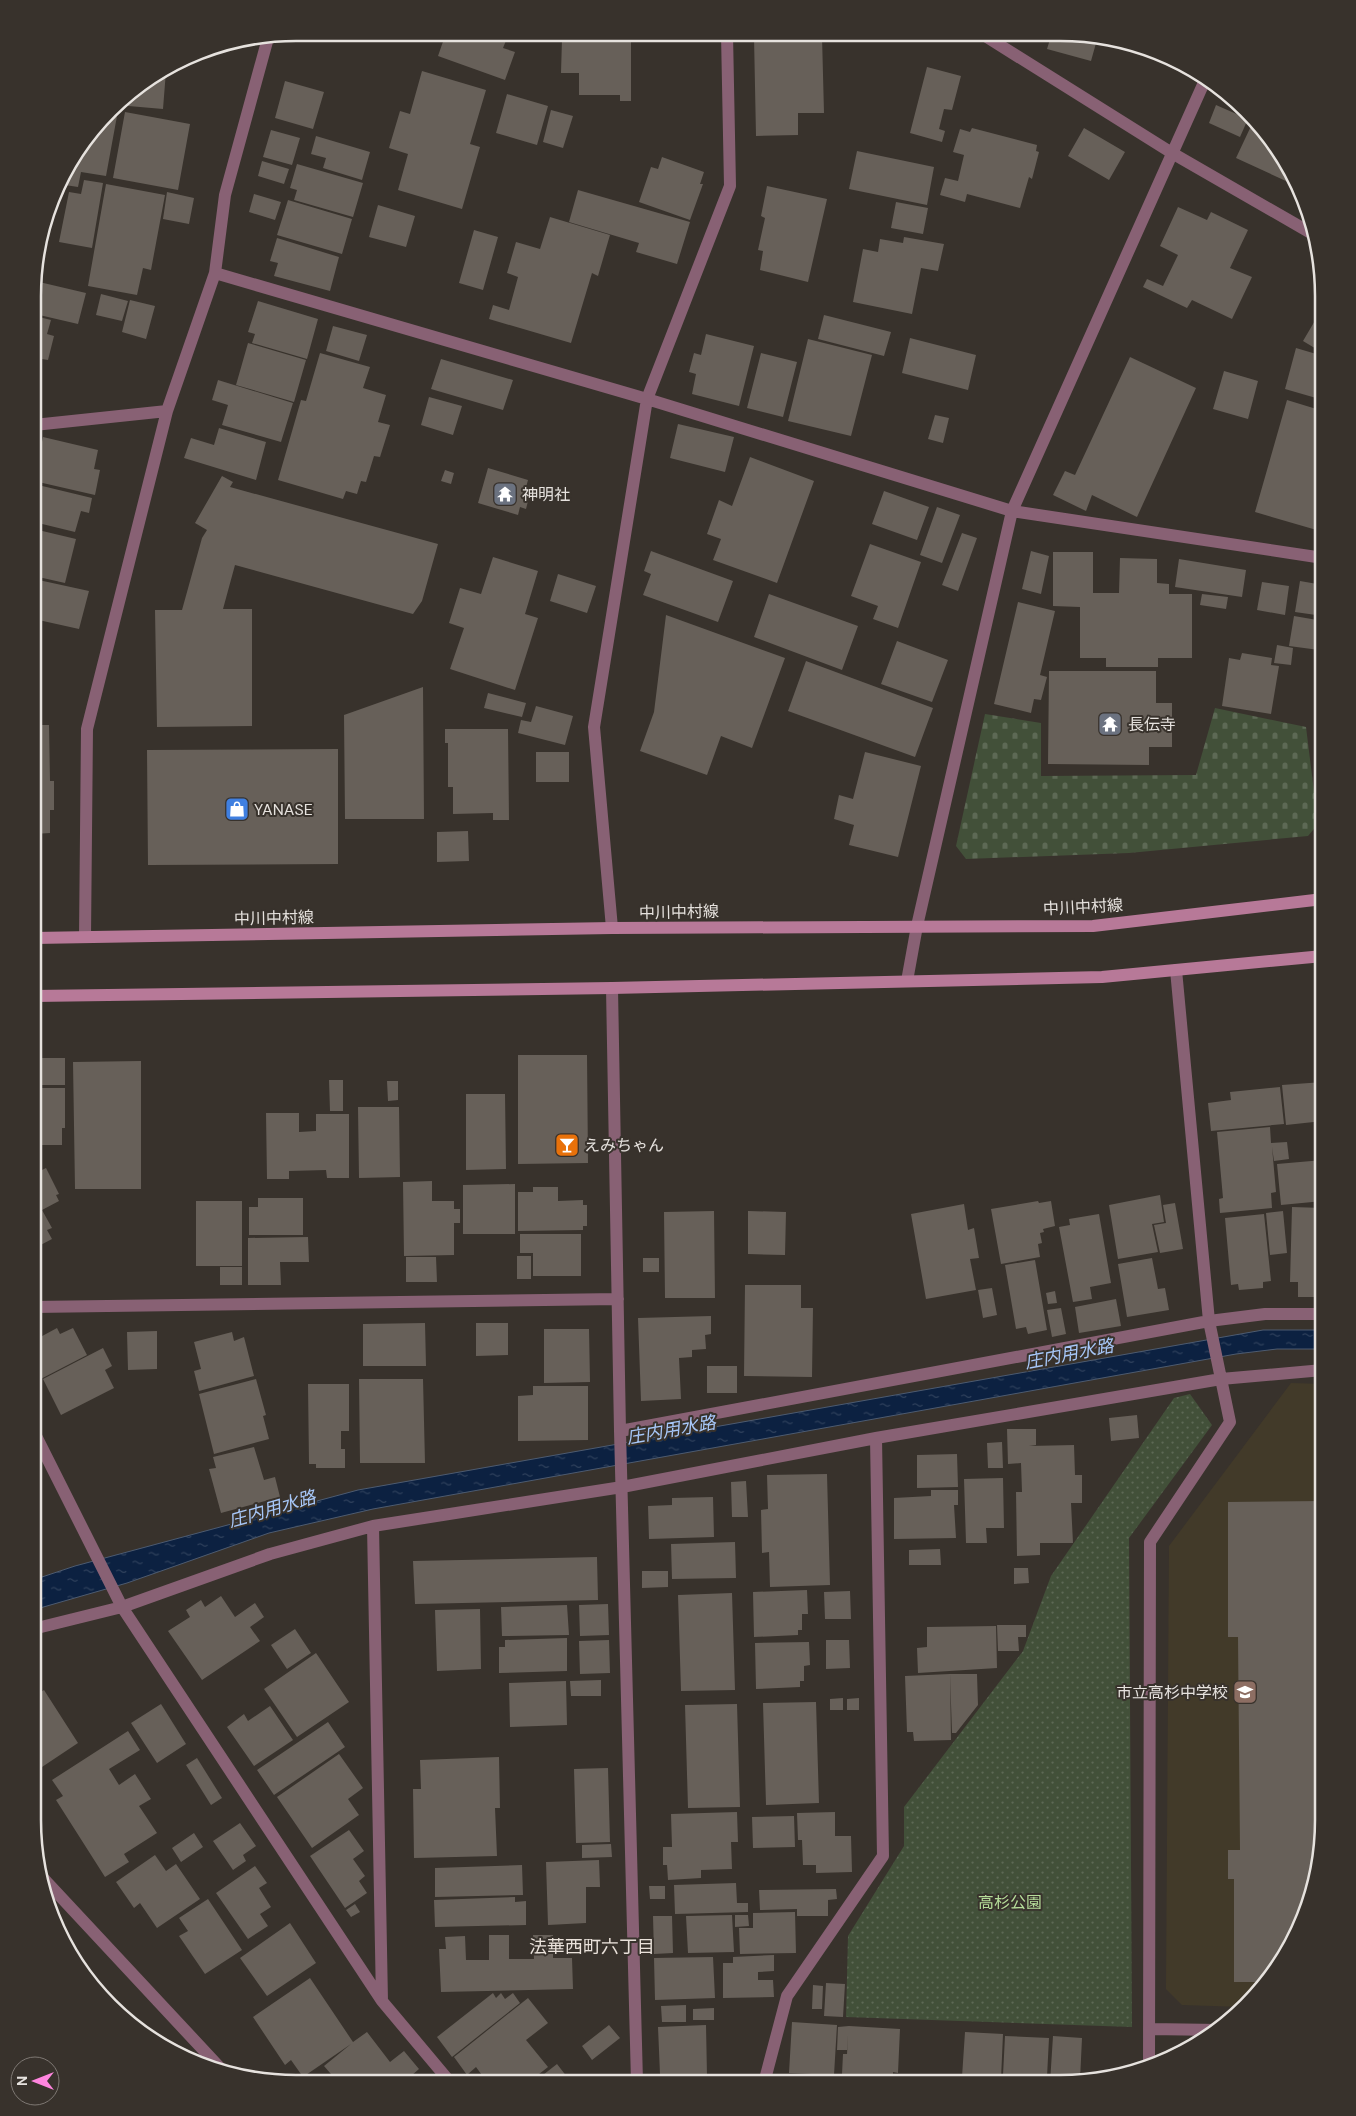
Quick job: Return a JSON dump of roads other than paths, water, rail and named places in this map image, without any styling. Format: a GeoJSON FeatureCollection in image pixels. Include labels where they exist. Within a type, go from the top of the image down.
{"type":"FeatureCollection","features":[{"type":"Feature","properties":{"kind":"main road","name":"中川中村線"},"geometry":{"type":"LineString","coordinates":[[41,938],[612,928],[1093,926],[1315,900]]}},
{"type":"Feature","properties":{"kind":"main road"},"geometry":{"type":"LineString","coordinates":[[41,996],[612,988],[1102,977],[1315,957]]}},
{"type":"Feature","properties":{"kind":"street"},"geometry":{"type":"LineString","coordinates":[[612,928],[594,727],[647,399],[730,186],[727,41]]}},
{"type":"Feature","properties":{"kind":"street"},"geometry":{"type":"LineString","coordinates":[[993,41],[1172,153],[1306,230]]}},
{"type":"Feature","properties":{"kind":"street"},"geometry":{"type":"LineString","coordinates":[[85,937],[86,729],[167,411],[215,273],[225,195],[267,43]]}},
{"type":"Feature","properties":{"kind":"street"},"geometry":{"type":"LineString","coordinates":[[908,981],[917,926],[1012,511],[1203,85]]}},
{"type":"Feature","properties":{"kind":"street"},"geometry":{"type":"LineString","coordinates":[[215,273],[647,399],[1012,511],[1315,557]]}},
{"type":"Feature","properties":{"kind":"street"},"geometry":{"type":"LineString","coordinates":[[41,424],[167,411]]}},
{"type":"Feature","properties":{"kind":"street"},"geometry":{"type":"LineString","coordinates":[[1148,2059],[1150,1542],[1230,1422],[1209,1321],[1176,970]]}},
{"type":"Feature","properties":{"kind":"street"},"geometry":{"type":"LineString","coordinates":[[612,988],[620,1435],[637,2075]]}},
{"type":"Feature","properties":{"kind":"street"},"geometry":{"type":"LineString","coordinates":[[41,1307],[618,1299]]}},
{"type":"Feature","properties":{"kind":"street"},"geometry":{"type":"LineString","coordinates":[[620,1435],[1209,1321],[1265,1314],[1315,1314]]}},
{"type":"Feature","properties":{"kind":"street"},"geometry":{"type":"LineString","coordinates":[[41,1627],[122,1607],[270,1554],[373,1526],[622,1487],[876,1438],[1221,1379],[1315,1371]]}},
{"type":"Feature","properties":{"kind":"street"},"geometry":{"type":"LineString","coordinates":[[766,2075],[787,1996],[883,1856],[876,1438]]}},
{"type":"Feature","properties":{"kind":"street"},"geometry":{"type":"LineString","coordinates":[[41,1446],[122,1607],[382,2000],[444,2075]]}},
{"type":"Feature","properties":{"kind":"street"},"geometry":{"type":"LineString","coordinates":[[373,1526],[382,2000]]}},
{"type":"Feature","properties":{"kind":"street"},"geometry":{"type":"LineString","coordinates":[[50,1887],[213,2061]]}},
{"type":"Feature","properties":{"kind":"street"},"geometry":{"type":"LineString","coordinates":[[1148,2029],[1205,2030]]}},
{"type":"Feature","properties":{"kind":"water"},"geometry":{"type":"Polygon","coordinates":[[[1263,1330],[1315,1330],[1315,1349],[1277,1349],[1236,1354],[373,1509],[269,1533],[127,1583],[41,1608],[41,1577],[75,1566],[358,1490],[1263,1330]]]}},
{"type":"Feature","properties":{"kind":"place","name":"神明社"},"geometry":{"type":"Point","coordinates":[505,494]}},
{"type":"Feature","properties":{"kind":"place","name":"長伝寺"},"geometry":{"type":"Point","coordinates":[1110,724]}},
{"type":"Feature","properties":{"kind":"place","name":"YANASE"},"geometry":{"type":"Point","coordinates":[237,809]}},
{"type":"Feature","properties":{"kind":"place","name":"えみちゃん"},"geometry":{"type":"Point","coordinates":[567,1145]}},
{"type":"Feature","properties":{"kind":"place","name":"市立高杉中学校"},"geometry":{"type":"Point","coordinates":[1245,1692]}},
{"type":"Feature","properties":{"kind":"district","name":"法華西町六丁目"},"geometry":{"type":"Point","coordinates":[592,1947]}},
{"type":"Feature","properties":{"kind":"water label","name":"庄内用水路"},"geometry":{"type":"Point","coordinates":[1069,1354]}},
{"type":"Feature","properties":{"kind":"water label","name":"庄内用水路"},"geometry":{"type":"Point","coordinates":[671,1430]}},
{"type":"Feature","properties":{"kind":"water label","name":"庄内用水路"},"geometry":{"type":"Point","coordinates":[272,1509]}},
{"type":"Feature","properties":{"kind":"park label","name":"高杉公園"},"geometry":{"type":"Point","coordinates":[1010,1902]}}]}
